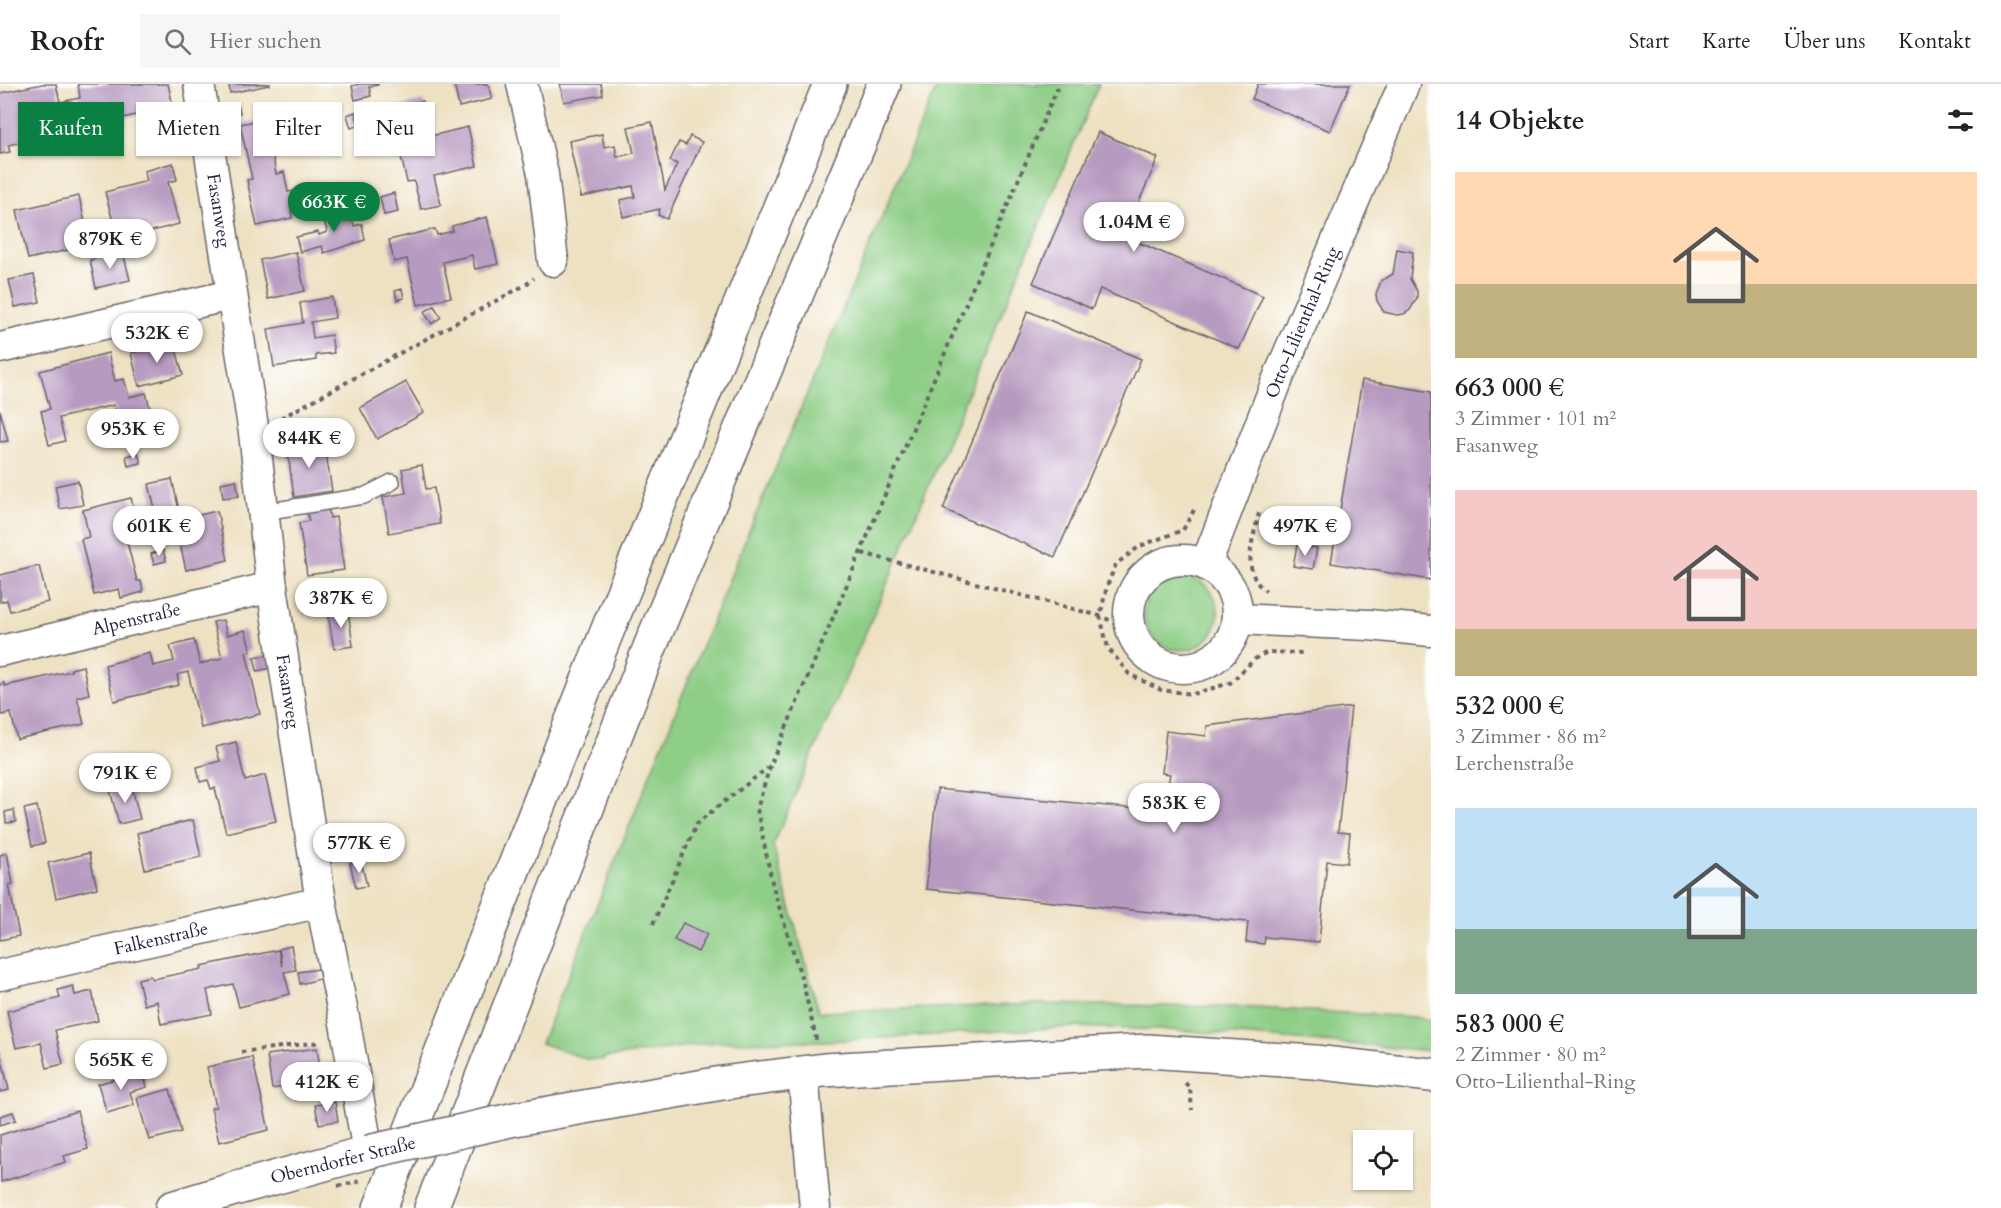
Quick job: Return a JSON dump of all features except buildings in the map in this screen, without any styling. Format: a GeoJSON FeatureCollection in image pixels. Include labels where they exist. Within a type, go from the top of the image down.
{"type":"FeatureCollection","features":[{"type":"Feature","properties":{"kind":"main road"},"geometry":{"type":"LineString","coordinates":[[380,1208],[601,645],[830,84]]}},
{"type":"Feature","properties":{"kind":"main road"},"geometry":{"type":"LineString","coordinates":[[431,1208],[655,637],[884,84]]}},
{"type":"Feature","properties":{"kind":"main road","name":"Oberndorfer Straße"},"geometry":{"type":"LineString","coordinates":[[172,1208],[360,1146],[680,1090],[813,1072],[1147,1051],[1314,1062],[1431,1075]]}},
{"type":"Feature","properties":{"kind":"street","name":"Fasanweg"},"geometry":{"type":"LineString","coordinates":[[199,84],[254,433],[272,587],[321,902],[347,1038],[360,1146]]}},
{"type":"Feature","properties":{"kind":"street"},"geometry":{"type":"LineString","coordinates":[[522,84],[543,174],[553,261]]}},
{"type":"Feature","properties":{"kind":"street","name":"Otto-Lilienthal-Ring"},"geometry":{"type":"LineString","coordinates":[[1206,564],[1279,376],[1404,84]]}},
{"type":"Feature","properties":{"kind":"street"},"geometry":{"type":"LineString","coordinates":[[0,348],[231,295]]}},
{"type":"Feature","properties":{"kind":"street"},"geometry":{"type":"LineString","coordinates":[[1189,559],[1206,564],[1220,574],[1230,587],[1236,603],[1237,619],[1233,636],[1224,650],[1211,661],[1196,667],[1179,669],[1163,665],[1148,657],[1137,644],[1130,629],[1128,611],[1132,594],[1141,578],[1155,567],[1172,560],[1189,559]]}},
{"type":"Feature","properties":{"kind":"street","name":"Alpenstraße"},"geometry":{"type":"LineString","coordinates":[[0,651],[272,587]]}},
{"type":"Feature","properties":{"kind":"street"},"geometry":{"type":"LineString","coordinates":[[1237,619],[1368,625],[1431,632]]}},
{"type":"Feature","properties":{"kind":"street","name":"Falkenstraße"},"geometry":{"type":"LineString","coordinates":[[0,975],[321,902]]}},
{"type":"Feature","properties":{"kind":"street"},"geometry":{"type":"LineString","coordinates":[[813,1072],[815,1208]]}},
{"type":"Feature","properties":{"kind":"lane"},"geometry":{"type":"LineString","coordinates":[[263,512],[364,496],[392,482]]}},
{"type":"Feature","properties":{"kind":"path"},"geometry":{"type":"LineString","coordinates":[[813,1072],[803,983],[773,887],[757,809],[770,766],[1059,84]]}},
{"type":"Feature","properties":{"kind":"path"},"geometry":{"type":"LineString","coordinates":[[254,433],[526,284],[553,261]]}},
{"type":"Feature","properties":{"kind":"path"},"geometry":{"type":"LineString","coordinates":[[1260,507],[1250,552],[1250,566],[1258,586],[1268,593]]}},
{"type":"Feature","properties":{"kind":"path"},"geometry":{"type":"LineString","coordinates":[[862,553],[1100,616],[1130,629]]}},
{"type":"Feature","properties":{"kind":"path"},"geometry":{"type":"LineString","coordinates":[[653,924],[697,824],[770,766]]}},
{"type":"Feature","properties":{"kind":"path"},"geometry":{"type":"LineString","coordinates":[[241,1052],[347,1038]]}},
{"type":"Feature","properties":{"kind":"path"},"geometry":{"type":"LineString","coordinates":[[1190,1094],[1192,1110]]}},
{"type":"Feature","properties":{"kind":"green space"},"geometry":{"type":"Polygon","coordinates":[[[938,84],[1099,84],[893,570],[773,845],[819,1012],[1040,1004],[1239,1007],[1415,1017],[1431,1020],[1431,1051],[1189,1031],[1073,1027],[828,1041],[717,1042],[603,1058],[603,1060],[586,1059],[541,1043],[746,538],[938,84]]]}},
{"type":"Feature","properties":{"kind":"green space"},"geometry":{"type":"Polygon","coordinates":[[[1181,576],[1202,582],[1212,592],[1218,613],[1212,634],[1202,644],[1181,650],[1160,644],[1150,634],[1144,613],[1150,592],[1160,582],[1181,576]]]}}]}
